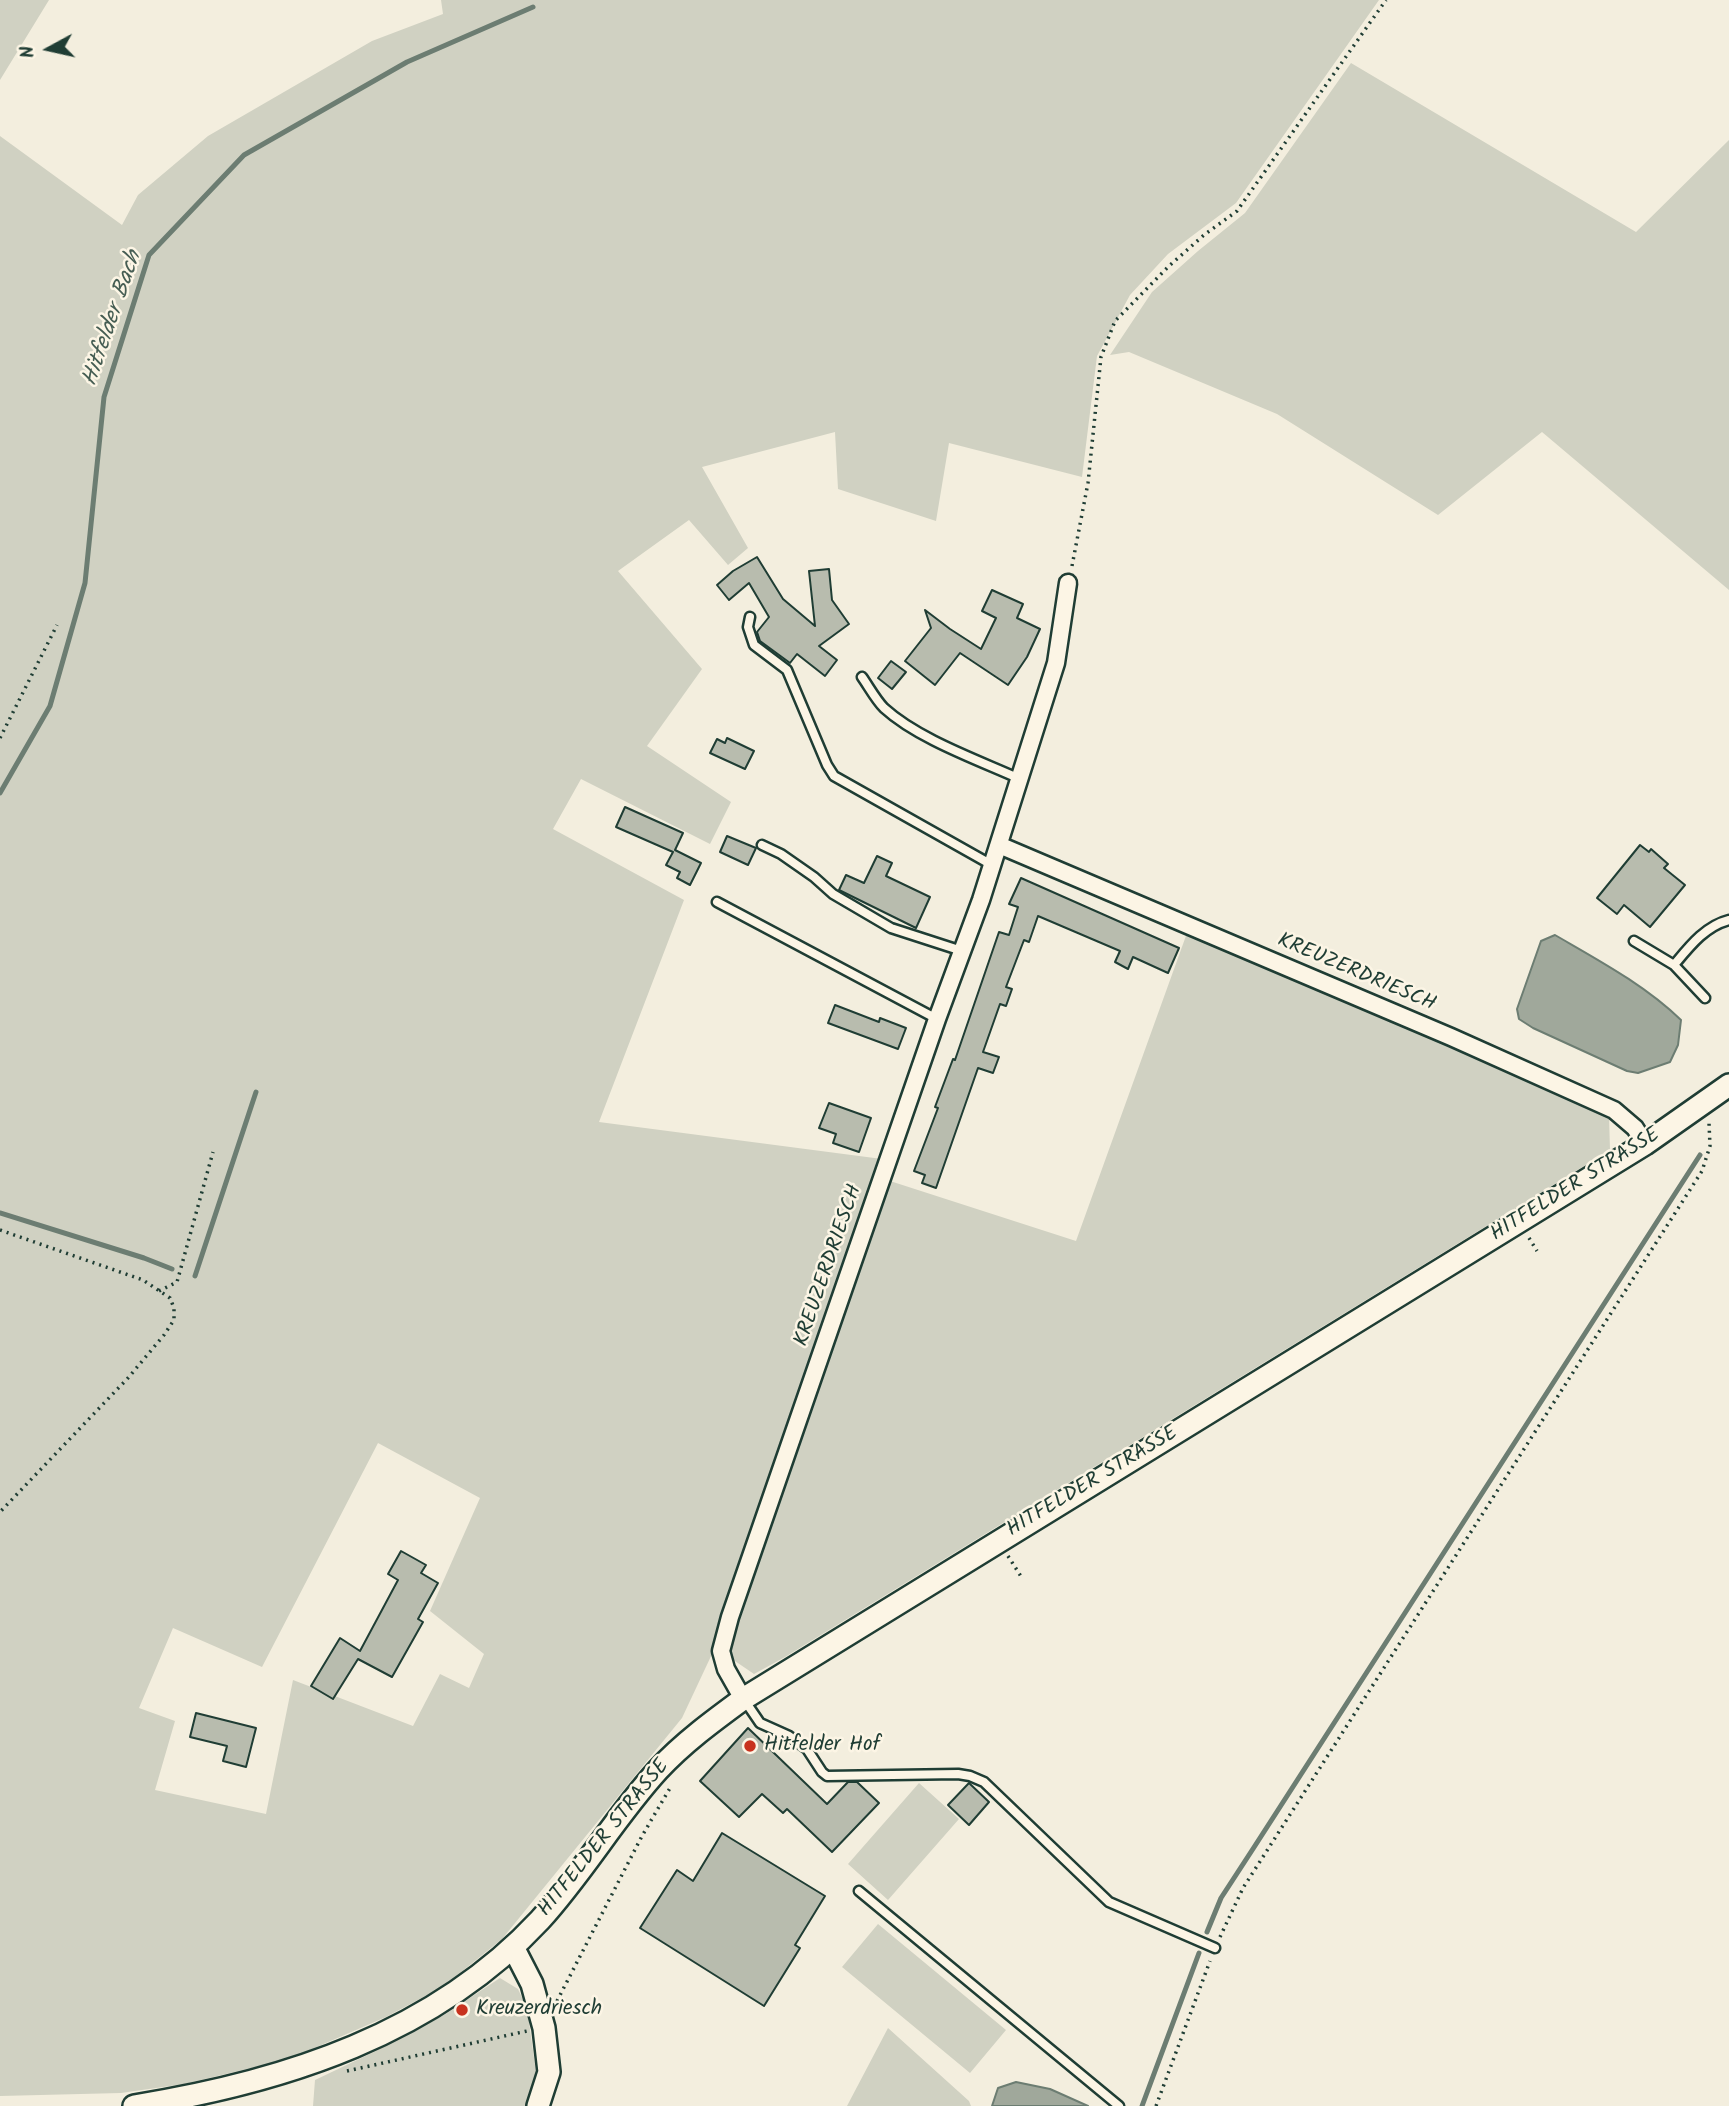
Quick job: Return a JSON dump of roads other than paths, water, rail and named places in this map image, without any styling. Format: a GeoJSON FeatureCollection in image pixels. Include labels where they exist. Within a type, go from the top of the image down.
{"type":"FeatureCollection","features":[{"type":"Feature","properties":{"kind":"main road","name":"HITFELDER STRASSE"},"geometry":{"type":"LineString","coordinates":[[134,2106],[215,2092],[303,2067],[351,2049],[428,2011],[461,1990],[513,1947],[566,1889],[657,1771],[697,1733],[743,1699],[1645,1144],[1729,1086]]}},
{"type":"Feature","properties":{"kind":"main road"},"geometry":{"type":"LineString","coordinates":[[513,1947],[532,1984],[544,2028],[549,2072],[538,2106]]}},
{"type":"Feature","properties":{"kind":"street","name":"KREUZERDRIESCH"},"geometry":{"type":"LineString","coordinates":[[743,1699],[726,1669],[721,1651],[730,1617],[999,845],[1056,663],[1069,583]]}},
{"type":"Feature","properties":{"kind":"street","name":"KREUZERDRIESCH"},"geometry":{"type":"LineString","coordinates":[[999,845],[1451,1037],[1614,1110],[1635,1128],[1645,1144]]}},
{"type":"Feature","properties":{"kind":"lane"},"geometry":{"type":"LineString","coordinates":[[750,617],[748,626],[754,645],[786,670],[834,776],[992,866]]}},
{"type":"Feature","properties":{"kind":"lane"},"geometry":{"type":"LineString","coordinates":[[862,677],[884,707],[911,726],[1020,779]]}},
{"type":"Feature","properties":{"kind":"lane"},"geometry":{"type":"LineString","coordinates":[[762,845],[781,854],[833,894],[891,928],[962,951]]}},
{"type":"Feature","properties":{"kind":"lane"},"geometry":{"type":"LineString","coordinates":[[717,902],[937,1019]]}},
{"type":"Feature","properties":{"kind":"lane"},"geometry":{"type":"LineString","coordinates":[[1674,965],[1694,941],[1728,918]]}},
{"type":"Feature","properties":{"kind":"lane"},"geometry":{"type":"LineString","coordinates":[[1634,941],[1674,965],[1705,998]]}},
{"type":"Feature","properties":{"kind":"lane"},"geometry":{"type":"LineString","coordinates":[[743,1699],[761,1723],[789,1736],[807,1749],[821,1772],[827,1776],[958,1774],[984,1782],[1109,1902],[1215,1948]]}},
{"type":"Feature","properties":{"kind":"lane"},"geometry":{"type":"LineString","coordinates":[[859,1891],[1118,2106]]}},
{"type":"Feature","properties":{"kind":"waterway","name":"Hitfelder Bach"},"geometry":{"type":"LineString","coordinates":[[0,793],[50,706],[85,583],[104,397],[149,255],[244,155],[407,62],[533,7]]}},
{"type":"Feature","properties":{"kind":"waterway"},"geometry":{"type":"LineString","coordinates":[[195,1276],[256,1092]]}},
{"type":"Feature","properties":{"kind":"waterway"},"geometry":{"type":"LineString","coordinates":[[1207,1932],[1221,1898],[1700,1155]]}},
{"type":"Feature","properties":{"kind":"waterway"},"geometry":{"type":"LineString","coordinates":[[0,1213],[172,1269]]}},
{"type":"Feature","properties":{"kind":"waterway"},"geometry":{"type":"LineString","coordinates":[[1142,2106],[1199,1953]]}},
{"type":"Feature","properties":{"kind":"place","name":"Hitfelder Hof"},"geometry":{"type":"Point","coordinates":[750,1746]}},
{"type":"Feature","properties":{"kind":"place","name":"Kreuzerdriesch"},"geometry":{"type":"Point","coordinates":[462,2010]}}]}
